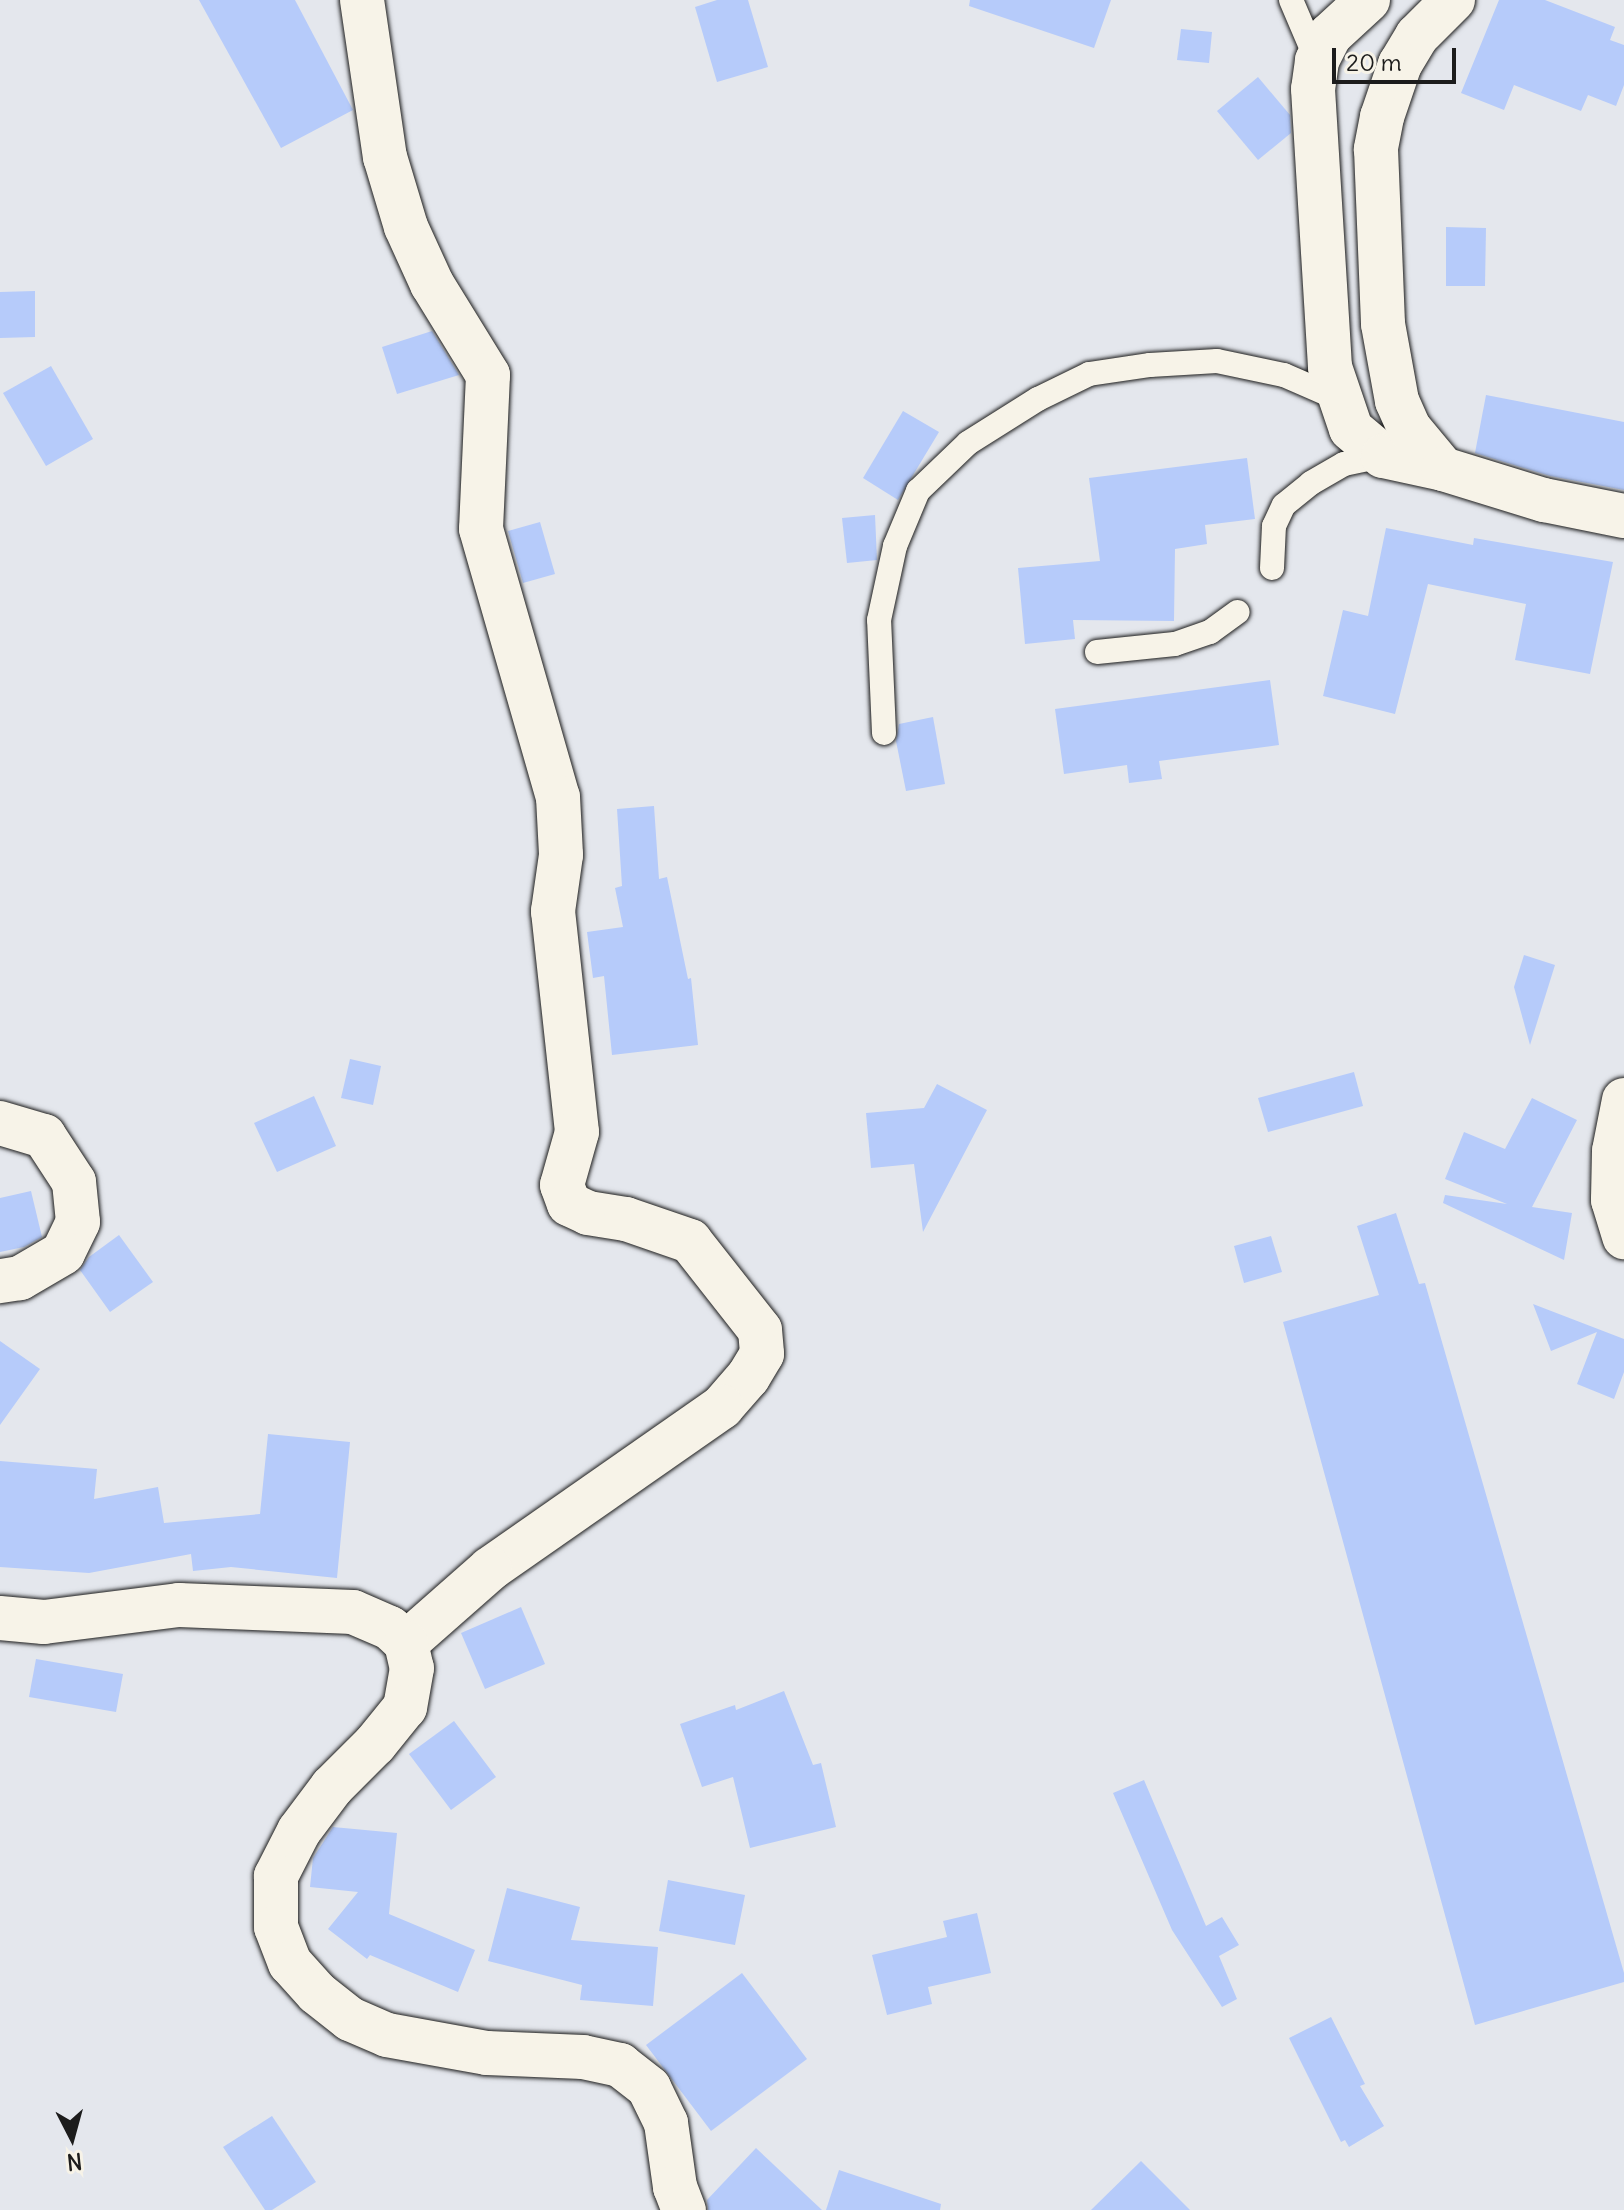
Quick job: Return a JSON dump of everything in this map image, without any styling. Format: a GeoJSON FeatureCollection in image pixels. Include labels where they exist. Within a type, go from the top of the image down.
{"type":"FeatureCollection","features":[{"type":"Feature","properties":{"kind":"street"},"geometry":{"type":"LineString","coordinates":[[362,0],[385,157],[406,227],[432,284],[488,375],[481,529],[558,797],[561,855],[553,911],[577,1132],[562,1185],[569,1204],[588,1213],[626,1219],[690,1241],[760,1330],[762,1354],[748,1377],[722,1407],[490,1569],[406,1643]]}},
{"type":"Feature","properties":{"kind":"street"},"geometry":{"type":"LineString","coordinates":[[1368,0],[1330,35],[1317,61],[1313,89],[1330,367],[1351,429],[1383,456],[1443,469],[1544,500],[1624,516]]}},
{"type":"Feature","properties":{"kind":"street"},"geometry":{"type":"LineString","coordinates":[[1443,469],[1409,428],[1397,401],[1388,365],[1380,271],[1376,149],[1382,117],[1400,64],[1417,36],[1453,0]]}},
{"type":"Feature","properties":{"kind":"street"},"geometry":{"type":"LineString","coordinates":[[1621,1214],[1614,1151],[1624,1100]]}},
{"type":"Feature","properties":{"kind":"street"},"geometry":{"type":"LineString","coordinates":[[0,1123],[44,1136],[74,1182],[78,1222],[63,1253],[20,1278],[0,1281]]}},
{"type":"Feature","properties":{"kind":"street"},"geometry":{"type":"LineString","coordinates":[[0,1618],[44,1622],[179,1605],[353,1612],[390,1628],[406,1643],[412,1668],[405,1707],[375,1744],[332,1787],[299,1831],[276,1876],[276,1927],[290,1963],[317,1993],[350,2019],[387,2035],[487,2053],[583,2057],[620,2065],[649,2088],[666,2123],[675,2187],[684,2210]]}},
{"type":"Feature","properties":{"kind":"lane"},"geometry":{"type":"LineString","coordinates":[[1291,0],[1317,61]]}},
{"type":"Feature","properties":{"kind":"lane"},"geometry":{"type":"LineString","coordinates":[[884,733],[879,620],[895,546],[918,491],[968,443],[1038,399],[1089,374],[1150,365],[1217,361],[1284,375],[1339,399]]}},
{"type":"Feature","properties":{"kind":"lane"},"geometry":{"type":"LineString","coordinates":[[1272,568],[1274,526],[1284,505],[1311,483],[1344,464],[1383,456]]}},
{"type":"Feature","properties":{"kind":"lane"},"geometry":{"type":"LineString","coordinates":[[1097,652],[1175,644],[1210,632],[1238,612]]}},
{"type":"Feature","properties":{"kind":"building"},"geometry":{"type":"Polygon","coordinates":[[[199,0],[295,0],[353,110],[281,148],[199,0]]]}},
{"type":"Feature","properties":{"kind":"building"},"geometry":{"type":"Polygon","coordinates":[[[717,0],[748,0],[768,67],[717,82],[695,7],[717,0]]]}},
{"type":"Feature","properties":{"kind":"building"},"geometry":{"type":"Polygon","coordinates":[[[970,0],[1111,0],[1094,48],[969,6],[970,0]]]}},
{"type":"Feature","properties":{"kind":"building"},"geometry":{"type":"Polygon","coordinates":[[[1499,0],[1545,0],[1615,27],[1610,40],[1624,45],[1624,85],[1616,106],[1588,95],[1581,111],[1514,85],[1504,110],[1461,93],[1499,0]]]}},
{"type":"Feature","properties":{"kind":"building"},"geometry":{"type":"Polygon","coordinates":[[[1181,29],[1212,32],[1209,63],[1177,60],[1181,29]]]}},
{"type":"Feature","properties":{"kind":"building"},"geometry":{"type":"Polygon","coordinates":[[[1258,77],[1290,115],[1291,133],[1258,160],[1217,111],[1258,77]]]}},
{"type":"Feature","properties":{"kind":"building"},"geometry":{"type":"Polygon","coordinates":[[[1446,227],[1486,228],[1485,286],[1446,286],[1446,227]]]}},
{"type":"Feature","properties":{"kind":"building"},"geometry":{"type":"Polygon","coordinates":[[[35,291],[35,337],[0,338],[0,292],[35,291]]]}},
{"type":"Feature","properties":{"kind":"building"},"geometry":{"type":"Polygon","coordinates":[[[432,331],[459,375],[397,394],[382,347],[432,331]]]}},
{"type":"Feature","properties":{"kind":"building"},"geometry":{"type":"Polygon","coordinates":[[[51,366],[93,439],[46,466],[3,393],[51,366]]]}},
{"type":"Feature","properties":{"kind":"building"},"geometry":{"type":"Polygon","coordinates":[[[1486,395],[1624,422],[1624,490],[1550,476],[1475,453],[1486,395]]]}},
{"type":"Feature","properties":{"kind":"building"},"geometry":{"type":"Polygon","coordinates":[[[903,411],[939,432],[898,500],[863,478],[903,411]]]}},
{"type":"Feature","properties":{"kind":"building"},"geometry":{"type":"Polygon","coordinates":[[[1247,458],[1255,519],[1205,525],[1207,544],[1175,549],[1174,621],[1073,620],[1075,639],[1025,644],[1018,568],[1100,561],[1089,478],[1247,458]]]}},
{"type":"Feature","properties":{"kind":"building"},"geometry":{"type":"Polygon","coordinates":[[[875,515],[877,560],[847,563],[842,518],[875,515]]]}},
{"type":"Feature","properties":{"kind":"building"},"geometry":{"type":"Polygon","coordinates":[[[540,522],[555,574],[523,583],[508,531],[540,522]]]}},
{"type":"Feature","properties":{"kind":"building"},"geometry":{"type":"Polygon","coordinates":[[[1386,528],[1473,545],[1474,538],[1613,562],[1590,674],[1515,660],[1526,604],[1428,584],[1395,714],[1323,696],[1343,610],[1368,616],[1386,528]]]}},
{"type":"Feature","properties":{"kind":"building"},"geometry":{"type":"Polygon","coordinates":[[[1270,680],[1279,745],[1159,761],[1162,779],[1129,783],[1127,765],[1064,774],[1055,709],[1270,680]]]}},
{"type":"Feature","properties":{"kind":"building"},"geometry":{"type":"Polygon","coordinates":[[[933,717],[945,784],[906,791],[896,741],[899,724],[933,717]]]}},
{"type":"Feature","properties":{"kind":"building"},"geometry":{"type":"Polygon","coordinates":[[[654,806],[659,879],[667,877],[688,979],[691,978],[698,1045],[612,1055],[604,976],[593,978],[587,932],[623,927],[615,888],[622,886],[617,809],[654,806]]]}},
{"type":"Feature","properties":{"kind":"building"},"geometry":{"type":"Polygon","coordinates":[[[1524,955],[1555,965],[1530,1045],[1514,987],[1524,955]]]}},
{"type":"Feature","properties":{"kind":"building"},"geometry":{"type":"Polygon","coordinates":[[[350,1059],[381,1066],[373,1105],[341,1098],[350,1059]]]}},
{"type":"Feature","properties":{"kind":"building"},"geometry":{"type":"Polygon","coordinates":[[[1354,1072],[1363,1106],[1268,1132],[1258,1098],[1354,1072]]]}},
{"type":"Feature","properties":{"kind":"building"},"geometry":{"type":"Polygon","coordinates":[[[937,1084],[987,1110],[923,1232],[914,1164],[871,1168],[866,1113],[924,1108],[937,1084]]]}},
{"type":"Feature","properties":{"kind":"building"},"geometry":{"type":"Polygon","coordinates":[[[314,1096],[336,1146],[277,1172],[254,1123],[314,1096]]]}},
{"type":"Feature","properties":{"kind":"building"},"geometry":{"type":"Polygon","coordinates":[[[1532,1098],[1577,1120],[1532,1207],[1572,1213],[1564,1260],[1443,1203],[1445,1195],[1507,1204],[1445,1179],[1464,1132],[1505,1149],[1532,1098]]]}},
{"type":"Feature","properties":{"kind":"building"},"geometry":{"type":"Polygon","coordinates":[[[31,1191],[42,1237],[24,1247],[0,1252],[0,1198],[31,1191]]]}},
{"type":"Feature","properties":{"kind":"building"},"geometry":{"type":"Polygon","coordinates":[[[1396,1213],[1419,1284],[1425,1283],[1624,1973],[1624,1982],[1475,2025],[1283,1322],[1379,1295],[1357,1226],[1396,1213]]]}},
{"type":"Feature","properties":{"kind":"building"},"geometry":{"type":"Polygon","coordinates":[[[119,1235],[153,1282],[110,1312],[80,1270],[89,1257],[119,1235]]]}},
{"type":"Feature","properties":{"kind":"building"},"geometry":{"type":"Polygon","coordinates":[[[1271,1236],[1282,1272],[1244,1283],[1234,1246],[1271,1236]]]}},
{"type":"Feature","properties":{"kind":"building"},"geometry":{"type":"Polygon","coordinates":[[[1533,1304],[1624,1339],[1624,1372],[1614,1399],[1577,1384],[1597,1332],[1551,1351],[1533,1304]]]}},
{"type":"Feature","properties":{"kind":"building"},"geometry":{"type":"Polygon","coordinates":[[[0,1341],[40,1369],[0,1425],[0,1341]]]}},
{"type":"Feature","properties":{"kind":"building"},"geometry":{"type":"Polygon","coordinates":[[[268,1434],[350,1442],[337,1578],[231,1567],[193,1571],[191,1554],[89,1573],[0,1567],[0,1461],[97,1469],[94,1499],[158,1487],[164,1523],[260,1514],[268,1434]]]}},
{"type":"Feature","properties":{"kind":"building"},"geometry":{"type":"Polygon","coordinates":[[[521,1607],[545,1664],[485,1689],[461,1633],[521,1607]]]}},
{"type":"Feature","properties":{"kind":"building"},"geometry":{"type":"Polygon","coordinates":[[[36,1659],[123,1674],[116,1712],[29,1697],[36,1659]]]}},
{"type":"Feature","properties":{"kind":"building"},"geometry":{"type":"Polygon","coordinates":[[[784,1691],[813,1765],[821,1763],[836,1827],[750,1848],[733,1777],[702,1787],[680,1724],[735,1705],[736,1710],[784,1691]]]}},
{"type":"Feature","properties":{"kind":"building"},"geometry":{"type":"Polygon","coordinates":[[[454,1721],[496,1777],[451,1810],[409,1754],[454,1721]]]}},
{"type":"Feature","properties":{"kind":"building"},"geometry":{"type":"Polygon","coordinates":[[[1144,1780],[1206,1926],[1222,1917],[1239,1945],[1219,1956],[1237,1999],[1222,2007],[1172,1930],[1113,1793],[1144,1780]]]}},
{"type":"Feature","properties":{"kind":"building"},"geometry":{"type":"Polygon","coordinates":[[[333,1827],[397,1833],[389,1914],[475,1950],[458,1992],[370,1955],[367,1959],[328,1929],[358,1892],[310,1887],[313,1858],[333,1827]]]}},
{"type":"Feature","properties":{"kind":"building"},"geometry":{"type":"Polygon","coordinates":[[[668,1880],[745,1895],[735,1945],[659,1931],[668,1880]]]}},
{"type":"Feature","properties":{"kind":"building"},"geometry":{"type":"Polygon","coordinates":[[[507,1888],[580,1907],[571,1940],[658,1947],[653,2006],[580,2000],[582,1985],[488,1961],[507,1888]]]}},
{"type":"Feature","properties":{"kind":"building"},"geometry":{"type":"Polygon","coordinates":[[[977,1913],[991,1973],[928,1987],[932,2004],[887,2015],[872,1955],[947,1937],[943,1921],[977,1913]]]}},
{"type":"Feature","properties":{"kind":"building"},"geometry":{"type":"Polygon","coordinates":[[[742,1973],[807,2059],[711,2131],[646,2045],[742,1973]]]}},
{"type":"Feature","properties":{"kind":"building"},"geometry":{"type":"Polygon","coordinates":[[[1331,2017],[1365,2084],[1360,2086],[1384,2126],[1349,2147],[1345,2140],[1341,2142],[1289,2038],[1331,2017]]]}},
{"type":"Feature","properties":{"kind":"building"},"geometry":{"type":"Polygon","coordinates":[[[272,2116],[316,2182],[272,2210],[265,2210],[223,2147],[272,2116]]]}},
{"type":"Feature","properties":{"kind":"building"},"geometry":{"type":"Polygon","coordinates":[[[756,2148],[822,2210],[708,2210],[707,2200],[756,2148]]]}},
{"type":"Feature","properties":{"kind":"building"},"geometry":{"type":"Polygon","coordinates":[[[1141,2161],[1190,2210],[1091,2210],[1141,2161]]]}},
{"type":"Feature","properties":{"kind":"building"},"geometry":{"type":"Polygon","coordinates":[[[839,2170],[941,2204],[940,2210],[826,2210],[839,2170]]]}}]}
